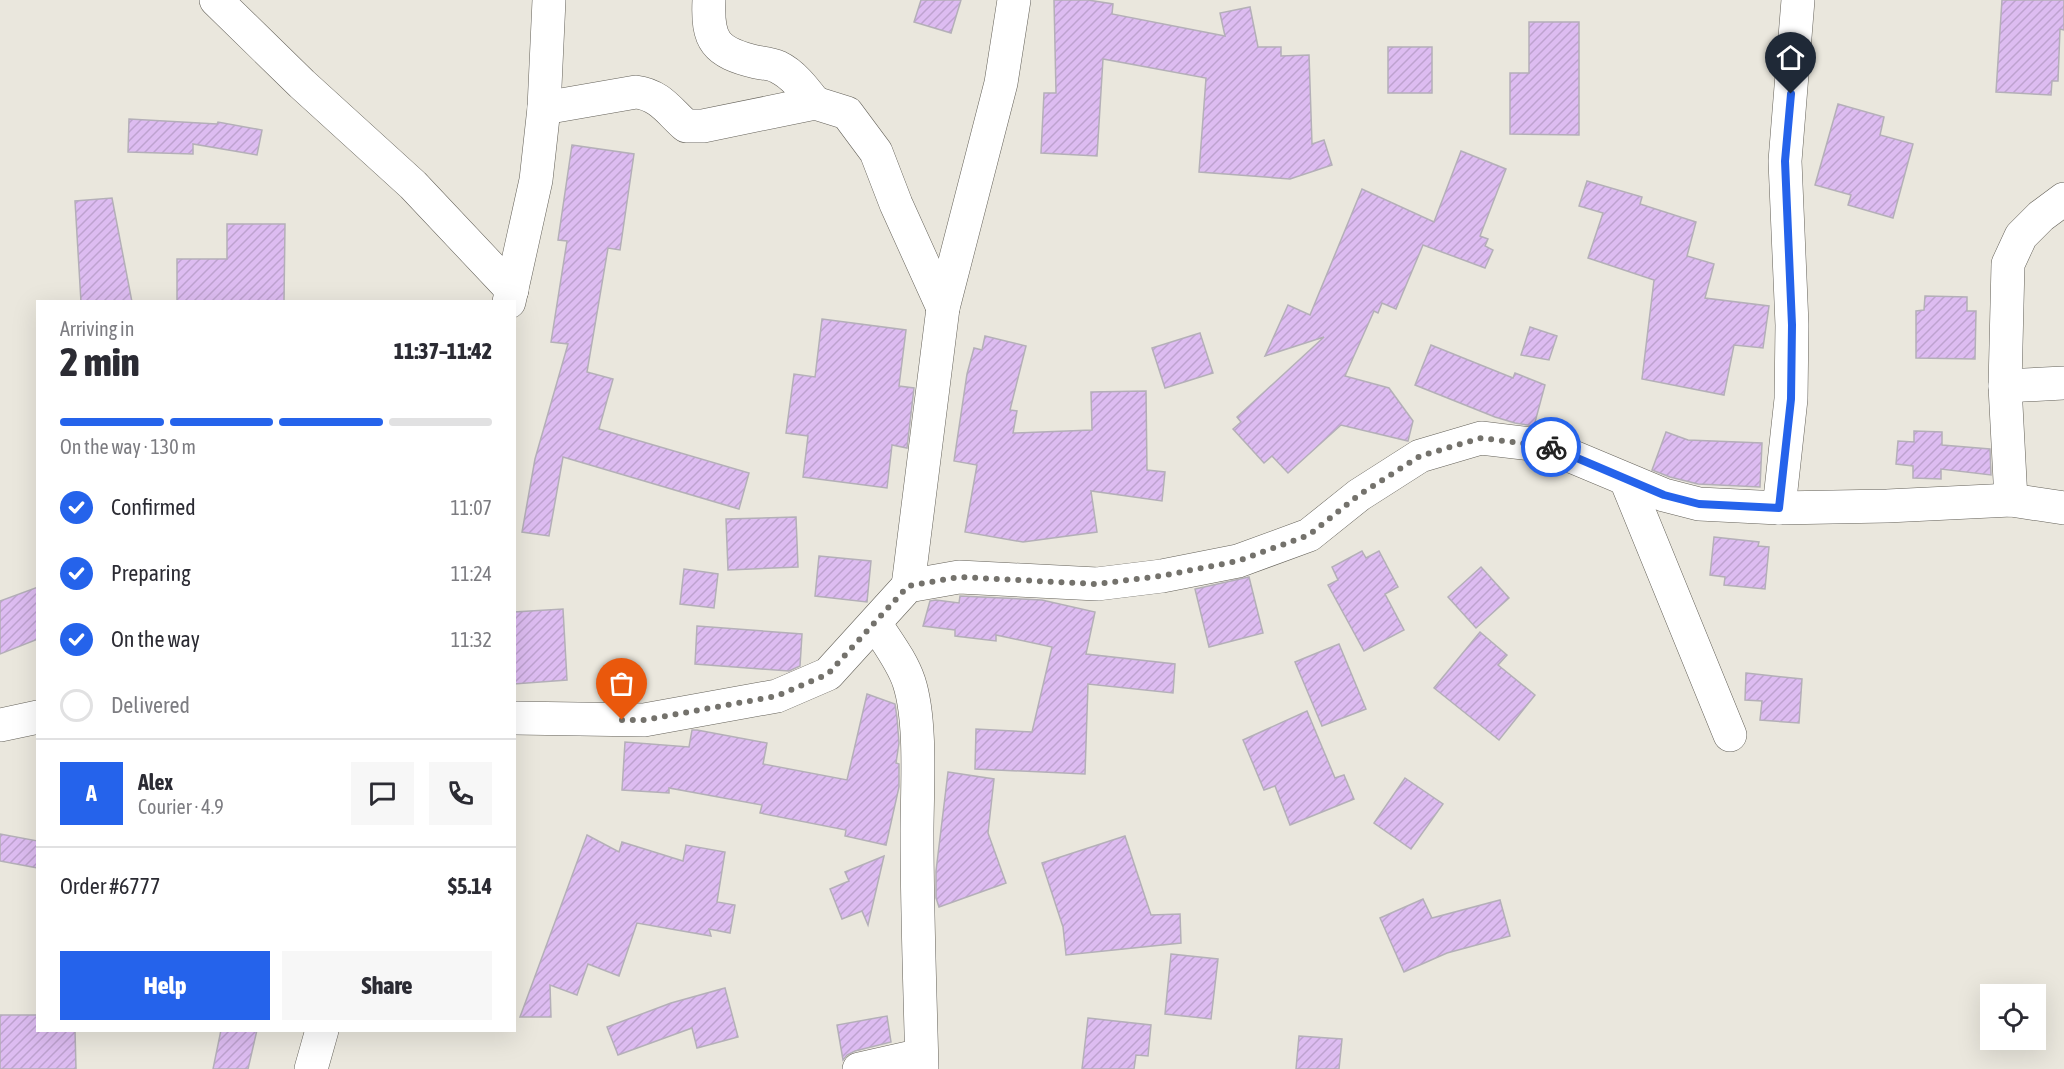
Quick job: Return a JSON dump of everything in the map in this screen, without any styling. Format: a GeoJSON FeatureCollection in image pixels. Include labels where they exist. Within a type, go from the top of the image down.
{"type":"FeatureCollection","features":[{"type":"Feature","properties":{"kind":"street"},"geometry":{"type":"LineString","coordinates":[[216,0],[302,84],[413,184],[511,296]]}},
{"type":"Feature","properties":{"kind":"street"},"geometry":{"type":"LineString","coordinates":[[511,296],[536,180],[544,108],[549,0]]}},
{"type":"Feature","properties":{"kind":"street"},"geometry":{"type":"LineString","coordinates":[[709,0],[708,23],[712,38],[720,47],[741,58],[778,67],[800,84],[815,103]]}},
{"type":"Feature","properties":{"kind":"street"},"geometry":{"type":"LineString","coordinates":[[516,718],[644,720],[777,696],[828,674],[908,586],[943,308],[1001,83],[1014,0]]}},
{"type":"Feature","properties":{"kind":"street"},"geometry":{"type":"LineString","coordinates":[[1779,508],[1791,399],[1792,325],[1785,161],[1798,0]]}},
{"type":"Feature","properties":{"kind":"street"},"geometry":{"type":"LineString","coordinates":[[544,108],[636,92],[650,94],[687,126],[703,126],[815,103],[847,113],[876,152],[896,204],[943,308]]}},
{"type":"Feature","properties":{"kind":"street"},"geometry":{"type":"LineString","coordinates":[[2011,500],[2005,386],[2008,264],[2021,236],[2064,199]]}},
{"type":"Feature","properties":{"kind":"street"},"geometry":{"type":"LineString","coordinates":[[2005,386],[2064,383]]}},
{"type":"Feature","properties":{"kind":"street"},"geometry":{"type":"LineString","coordinates":[[908,586],[959,577],[1096,584],[1161,576],[1238,561],[1309,535],[1359,495],[1420,456],[1481,438],[1547,446],[1664,495],[1699,504],[1779,508],[2011,500],[2064,508]]}},
{"type":"Feature","properties":{"kind":"street"},"geometry":{"type":"LineString","coordinates":[[1626,480],[1730,735]]}},
{"type":"Feature","properties":{"kind":"street"},"geometry":{"type":"LineString","coordinates":[[859,1069],[921,1062],[914,706],[909,682],[895,653],[875,624]]}},
{"type":"Feature","properties":{"kind":"street"},"geometry":{"type":"LineString","coordinates":[[0,725],[36,717]]}},
{"type":"Feature","properties":{"kind":"street"},"geometry":{"type":"LineString","coordinates":[[311,1069],[321,1032]]}},
{"type":"Feature","properties":{"kind":"building"},"geometry":{"type":"Polygon","coordinates":[[[921,0],[961,0],[951,33],[914,22],[921,0]]]}},
{"type":"Feature","properties":{"kind":"building"},"geometry":{"type":"Polygon","coordinates":[[[1054,0],[1088,0],[1113,4],[1112,14],[1225,36],[1220,13],[1250,7],[1258,47],[1281,47],[1281,56],[1309,55],[1312,144],[1324,140],[1332,165],[1290,179],[1199,172],[1206,78],[1103,59],[1097,156],[1041,153],[1044,93],[1056,93],[1054,0]]]}},
{"type":"Feature","properties":{"kind":"building"},"geometry":{"type":"Polygon","coordinates":[[[2002,0],[2064,0],[2064,30],[2060,29],[2058,81],[2052,81],[2051,95],[1996,92],[2002,0]]]}},
{"type":"Feature","properties":{"kind":"building"},"geometry":{"type":"Polygon","coordinates":[[[1529,22],[1579,22],[1579,135],[1510,134],[1510,73],[1529,73],[1529,22]]]}},
{"type":"Feature","properties":{"kind":"building"},"geometry":{"type":"Polygon","coordinates":[[[1388,47],[1432,47],[1432,93],[1388,93],[1388,47]]]}},
{"type":"Feature","properties":{"kind":"building"},"geometry":{"type":"Polygon","coordinates":[[[1838,104],[1884,117],[1880,135],[1913,144],[1893,218],[1848,205],[1851,195],[1815,185],[1838,104]]]}},
{"type":"Feature","properties":{"kind":"building"},"geometry":{"type":"Polygon","coordinates":[[[129,119],[217,124],[218,122],[262,130],[257,155],[193,144],[193,154],[128,152],[129,119]]]}},
{"type":"Feature","properties":{"kind":"building"},"geometry":{"type":"Polygon","coordinates":[[[572,145],[634,154],[620,250],[608,248],[587,372],[613,379],[599,429],[749,473],[739,509],[563,457],[549,536],[522,532],[535,459],[568,344],[551,342],[567,241],[558,240],[572,145]]]}},
{"type":"Feature","properties":{"kind":"building"},"geometry":{"type":"Polygon","coordinates":[[[1461,151],[1506,169],[1480,236],[1488,239],[1485,246],[1493,250],[1485,268],[1423,245],[1396,309],[1382,303],[1378,313],[1374,311],[1345,376],[1389,388],[1413,421],[1408,441],[1341,425],[1288,473],[1272,456],[1264,463],[1233,429],[1241,422],[1237,417],[1324,337],[1265,356],[1288,305],[1310,315],[1362,189],[1434,222],[1461,151]]]}},
{"type":"Feature","properties":{"kind":"building"},"geometry":{"type":"Polygon","coordinates":[[[1587,181],[1642,197],[1640,204],[1696,222],[1687,256],[1714,264],[1705,298],[1769,306],[1763,348],[1734,345],[1724,395],[1642,379],[1654,280],[1588,258],[1603,213],[1579,206],[1587,181]]]}},
{"type":"Feature","properties":{"kind":"building"},"geometry":{"type":"Polygon","coordinates":[[[112,198],[132,300],[81,300],[75,201],[112,198]]]}},
{"type":"Feature","properties":{"kind":"building"},"geometry":{"type":"Polygon","coordinates":[[[227,224],[285,224],[284,300],[177,300],[177,259],[227,259],[227,224]]]}},
{"type":"Feature","properties":{"kind":"building"},"geometry":{"type":"Polygon","coordinates":[[[1925,296],[1967,297],[1967,311],[1976,311],[1975,359],[1916,358],[1916,311],[1924,310],[1925,296]]]}},
{"type":"Feature","properties":{"kind":"building"},"geometry":{"type":"Polygon","coordinates":[[[822,319],[906,330],[899,386],[914,388],[907,448],[892,445],[887,488],[803,477],[808,436],[786,433],[794,374],[815,377],[822,319]]]}},
{"type":"Feature","properties":{"kind":"building"},"geometry":{"type":"Polygon","coordinates":[[[1530,327],[1557,336],[1549,360],[1521,355],[1530,327]]]}},
{"type":"Feature","properties":{"kind":"building"},"geometry":{"type":"Polygon","coordinates":[[[1200,333],[1213,373],[1165,388],[1152,348],[1200,333]]]}},
{"type":"Feature","properties":{"kind":"building"},"geometry":{"type":"Polygon","coordinates":[[[985,336],[1026,346],[1010,410],[1017,411],[1013,433],[1092,430],[1091,392],[1146,391],[1147,470],[1165,472],[1162,501],[1091,491],[1097,532],[1023,542],[965,532],[977,465],[954,461],[967,374],[974,348],[982,350],[985,336]]]}},
{"type":"Feature","properties":{"kind":"building"},"geometry":{"type":"Polygon","coordinates":[[[1431,345],[1513,378],[1515,373],[1545,385],[1534,426],[1495,417],[1415,385],[1431,345]]]}},
{"type":"Feature","properties":{"kind":"building"},"geometry":{"type":"Polygon","coordinates":[[[1914,431],[1942,432],[1942,445],[1990,449],[1991,475],[1941,469],[1941,479],[1913,478],[1913,466],[1896,464],[1898,441],[1914,442],[1914,431]]]}},
{"type":"Feature","properties":{"kind":"building"},"geometry":{"type":"Polygon","coordinates":[[[1666,432],[1688,440],[1762,443],[1760,487],[1698,484],[1652,470],[1666,432]]]}},
{"type":"Feature","properties":{"kind":"building"},"geometry":{"type":"Polygon","coordinates":[[[796,517],[798,567],[728,570],[726,519],[796,517]]]}},
{"type":"Feature","properties":{"kind":"building"},"geometry":{"type":"Polygon","coordinates":[[[1714,537],[1759,542],[1758,546],[1769,547],[1765,589],[1724,585],[1725,577],[1710,575],[1714,537]]]}},
{"type":"Feature","properties":{"kind":"building"},"geometry":{"type":"Polygon","coordinates":[[[1362,551],[1366,558],[1379,551],[1398,587],[1385,594],[1404,630],[1364,651],[1328,585],[1338,580],[1332,567],[1362,551]]]}},
{"type":"Feature","properties":{"kind":"building"},"geometry":{"type":"Polygon","coordinates":[[[819,556],[871,561],[867,602],[815,596],[819,556]]]}},
{"type":"Feature","properties":{"kind":"building"},"geometry":{"type":"Polygon","coordinates":[[[1481,567],[1509,598],[1476,628],[1448,597],[1481,567]]]}},
{"type":"Feature","properties":{"kind":"building"},"geometry":{"type":"Polygon","coordinates":[[[684,569],[718,574],[714,608],[680,604],[684,569]]]}},
{"type":"Feature","properties":{"kind":"building"},"geometry":{"type":"Polygon","coordinates":[[[1249,577],[1263,633],[1209,647],[1195,589],[1249,577]]]}},
{"type":"Feature","properties":{"kind":"building"},"geometry":{"type":"Polygon","coordinates":[[[36,588],[36,640],[0,654],[0,601],[36,588]]]}},
{"type":"Feature","properties":{"kind":"building"},"geometry":{"type":"Polygon","coordinates":[[[960,596],[1042,600],[1095,612],[1086,654],[1175,664],[1173,693],[1088,684],[1085,774],[975,769],[976,729],[1032,732],[1052,647],[996,635],[996,641],[955,636],[955,630],[923,626],[930,601],[959,603],[960,596]]]}},
{"type":"Feature","properties":{"kind":"building"},"geometry":{"type":"Polygon","coordinates":[[[563,609],[567,680],[516,684],[516,612],[563,609]]]}},
{"type":"Feature","properties":{"kind":"building"},"geometry":{"type":"Polygon","coordinates":[[[697,626],[802,634],[800,666],[789,671],[695,664],[697,626]]]}},
{"type":"Feature","properties":{"kind":"building"},"geometry":{"type":"Polygon","coordinates":[[[1480,632],[1507,655],[1498,665],[1535,695],[1499,740],[1434,688],[1480,632]]]}},
{"type":"Feature","properties":{"kind":"building"},"geometry":{"type":"Polygon","coordinates":[[[1339,644],[1366,709],[1322,726],[1295,662],[1339,644]]]}},
{"type":"Feature","properties":{"kind":"building"},"geometry":{"type":"Polygon","coordinates":[[[1746,673],[1802,679],[1799,723],[1760,720],[1762,701],[1745,700],[1746,673]]]}},
{"type":"Feature","properties":{"kind":"building"},"geometry":{"type":"Polygon","coordinates":[[[867,694],[895,704],[897,718],[899,743],[896,763],[899,764],[899,787],[886,845],[845,836],[846,830],[760,813],[762,805],[669,788],[669,793],[622,790],[625,742],[689,747],[692,730],[767,743],[763,764],[847,780],[867,694]]]}},
{"type":"Feature","properties":{"kind":"building"},"geometry":{"type":"Polygon","coordinates":[[[1307,711],[1335,778],[1344,775],[1354,799],[1290,825],[1275,786],[1264,790],[1243,740],[1307,711]]]}},
{"type":"Feature","properties":{"kind":"building"},"geometry":{"type":"Polygon","coordinates":[[[948,772],[994,779],[988,833],[1006,883],[939,907],[936,898],[936,871],[948,772]]]}},
{"type":"Feature","properties":{"kind":"building"},"geometry":{"type":"Polygon","coordinates":[[[1405,778],[1443,804],[1411,849],[1374,823],[1405,778]]]}},
{"type":"Feature","properties":{"kind":"building"},"geometry":{"type":"Polygon","coordinates":[[[0,834],[36,841],[36,868],[0,861],[0,834]]]}},
{"type":"Feature","properties":{"kind":"building"},"geometry":{"type":"Polygon","coordinates":[[[587,835],[619,852],[622,842],[683,861],[686,845],[725,852],[717,902],[735,905],[730,933],[709,929],[711,936],[637,923],[619,976],[588,964],[577,995],[550,985],[551,1017],[520,1017],[587,835]]]}},
{"type":"Feature","properties":{"kind":"building"},"geometry":{"type":"Polygon","coordinates":[[[1125,836],[1151,915],[1180,914],[1181,943],[1066,955],[1063,927],[1042,863],[1125,836]]]}},
{"type":"Feature","properties":{"kind":"building"},"geometry":{"type":"Polygon","coordinates":[[[884,856],[868,925],[862,911],[842,919],[830,889],[849,881],[845,872],[884,856]]]}},
{"type":"Feature","properties":{"kind":"building"},"geometry":{"type":"Polygon","coordinates":[[[1423,899],[1432,918],[1500,900],[1510,936],[1447,953],[1404,972],[1380,918],[1423,899]]]}},
{"type":"Feature","properties":{"kind":"building"},"geometry":{"type":"Polygon","coordinates":[[[1171,954],[1218,959],[1211,1019],[1165,1014],[1171,954]]]}},
{"type":"Feature","properties":{"kind":"building"},"geometry":{"type":"Polygon","coordinates":[[[725,988],[738,1037],[697,1048],[692,1028],[618,1055],[607,1027],[671,1003],[725,988]]]}},
{"type":"Feature","properties":{"kind":"building"},"geometry":{"type":"Polygon","coordinates":[[[0,1015],[36,1015],[36,1032],[75,1032],[76,1069],[0,1069],[0,1015]]]}},
{"type":"Feature","properties":{"kind":"building"},"geometry":{"type":"Polygon","coordinates":[[[887,1016],[891,1042],[855,1051],[843,1060],[837,1025],[887,1016]]]}},
{"type":"Feature","properties":{"kind":"building"},"geometry":{"type":"Polygon","coordinates":[[[1088,1018],[1151,1025],[1148,1056],[1136,1055],[1134,1069],[1082,1069],[1088,1018]]]}},
{"type":"Feature","properties":{"kind":"building"},"geometry":{"type":"Polygon","coordinates":[[[221,1032],[257,1032],[248,1069],[213,1069],[221,1032]]]}},
{"type":"Feature","properties":{"kind":"building"},"geometry":{"type":"Polygon","coordinates":[[[1299,1036],[1342,1039],[1339,1069],[1296,1069],[1299,1036]]]}},
{"type":"Feature","properties":{"kind":"way so far"},"geometry":{"type":"LineString","coordinates":[[622,720],[644,720],[777,696],[828,674],[908,586],[959,577],[1096,584],[1161,576],[1238,561],[1309,535],[1359,495],[1420,456],[1481,438],[1551,447]]}},
{"type":"Feature","properties":{"kind":"route"},"geometry":{"type":"LineString","coordinates":[[1551,447],[1664,495],[1699,504],[1779,508],[1791,399],[1792,325],[1785,161],[1791,94]]}}]}
